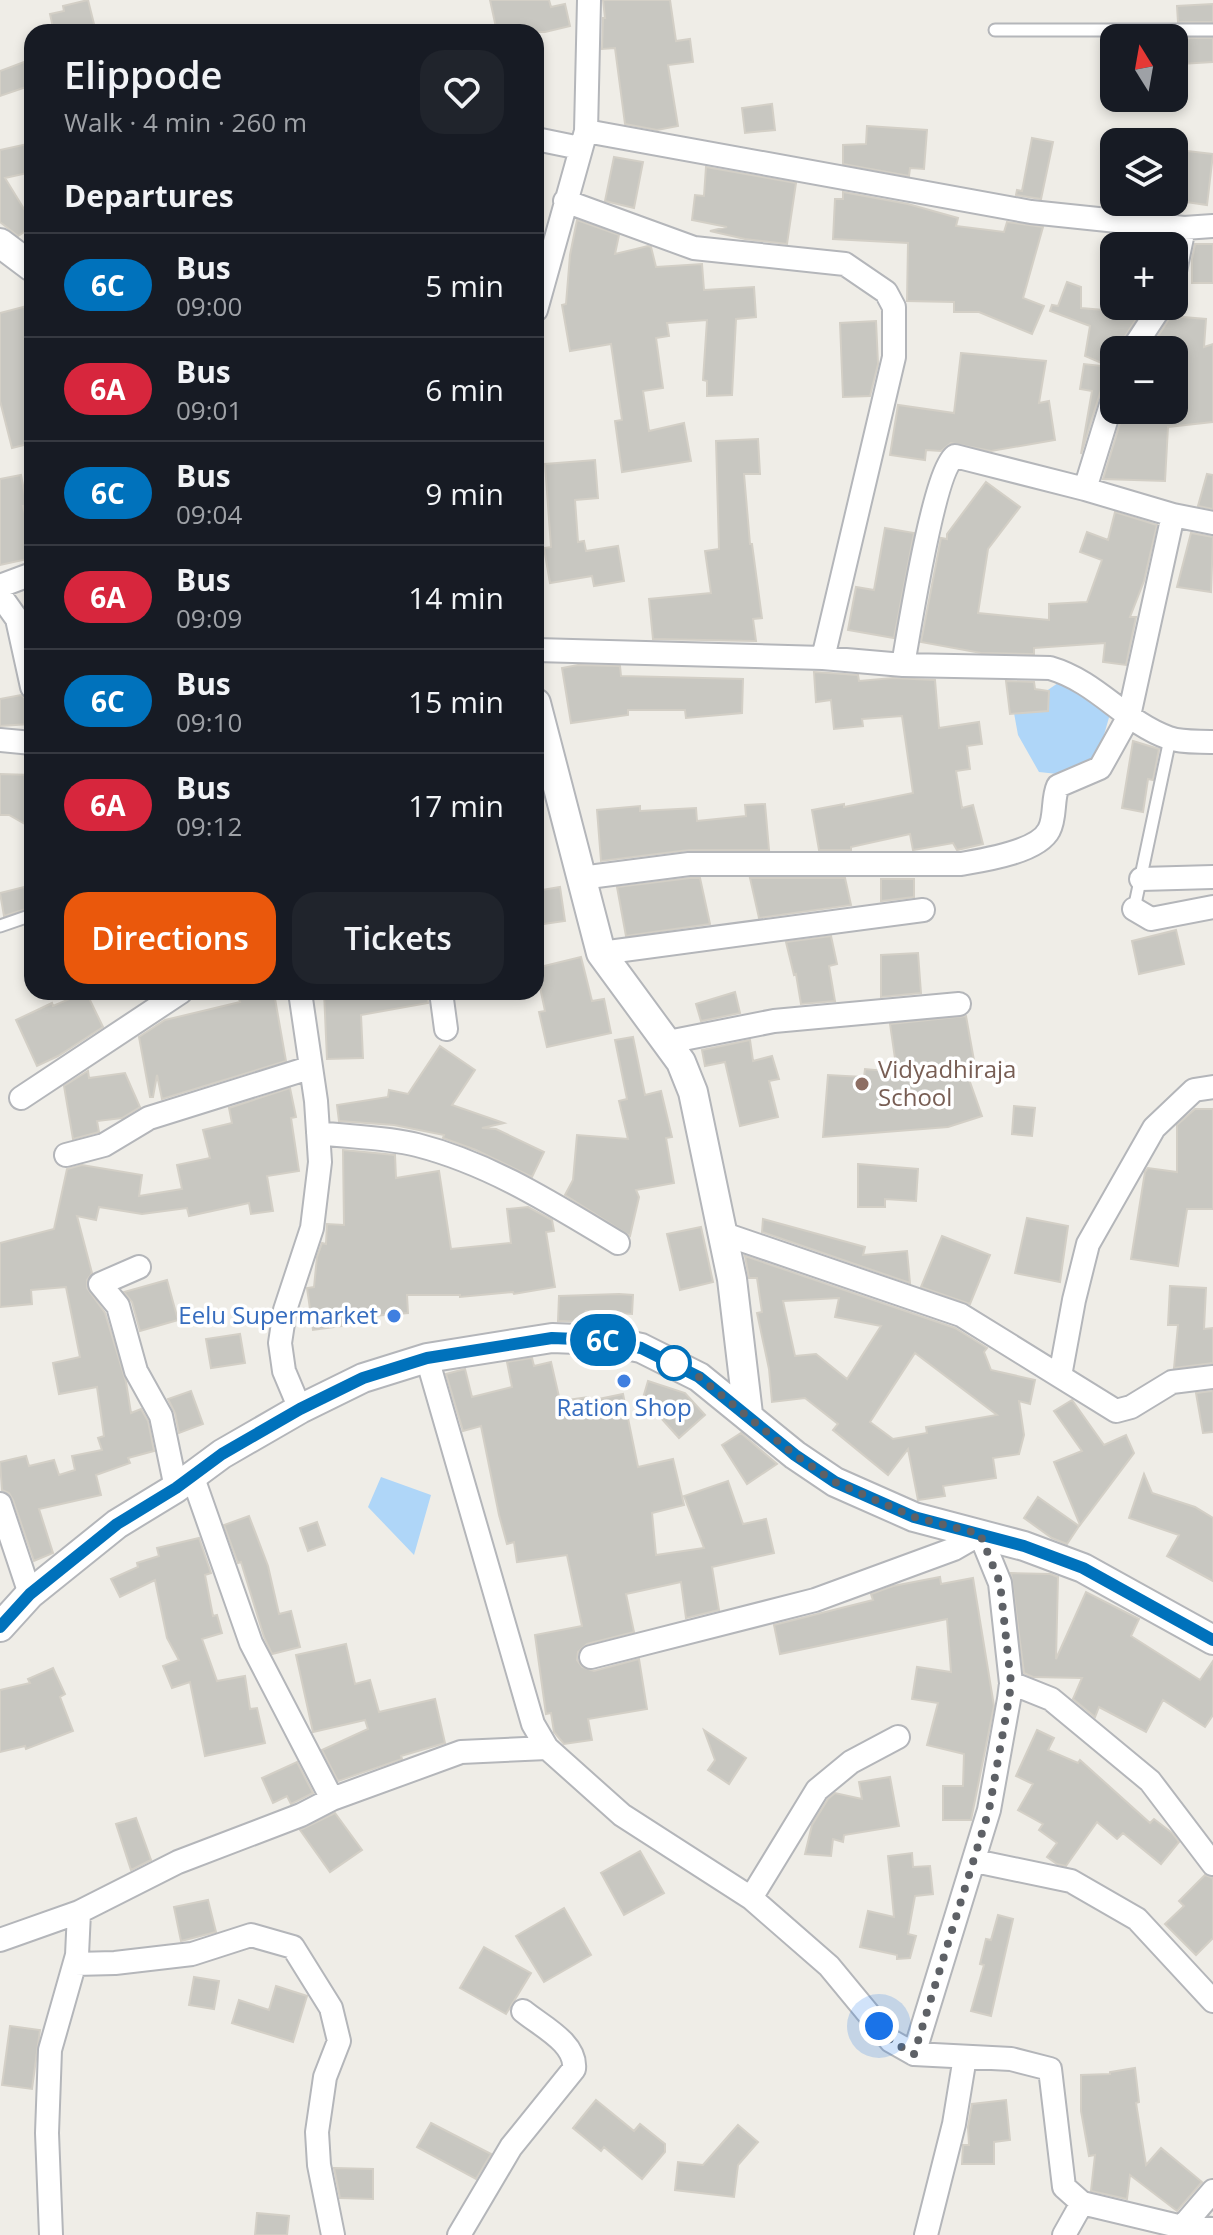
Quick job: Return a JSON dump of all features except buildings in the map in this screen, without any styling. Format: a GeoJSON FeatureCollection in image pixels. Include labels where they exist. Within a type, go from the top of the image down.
{"type":"FeatureCollection","features":[{"type":"Feature","properties":{"kind":"street"},"geometry":{"type":"LineString","coordinates":[[544,280],[583,140],[589,0]]}},
{"type":"Feature","properties":{"kind":"street"},"geometry":{"type":"LineString","coordinates":[[544,139],[583,140],[1031,212],[1184,228],[1213,226]]}},
{"type":"Feature","properties":{"kind":"street"},"geometry":{"type":"LineString","coordinates":[[565,201],[694,248],[845,264],[886,292],[894,307],[894,357],[823,658]]}},
{"type":"Feature","properties":{"kind":"street"},"geometry":{"type":"LineString","coordinates":[[1183,232],[1184,228]]}},
{"type":"Feature","properties":{"kind":"street"},"geometry":{"type":"LineString","coordinates":[[0,243],[24,261]]}},
{"type":"Feature","properties":{"kind":"street"},"geometry":{"type":"LineString","coordinates":[[1085,489],[1105,424]]}},
{"type":"Feature","properties":{"kind":"street"},"geometry":{"type":"LineString","coordinates":[[903,665],[922,558],[942,475],[949,460],[955,456],[1213,523]]}},
{"type":"Feature","properties":{"kind":"street"},"geometry":{"type":"LineString","coordinates":[[581,878],[689,864],[961,864],[1004,858],[1047,833],[1058,786],[1100,768],[1129,716],[1173,515]]}},
{"type":"Feature","properties":{"kind":"street"},"geometry":{"type":"LineString","coordinates":[[0,586],[24,577]]}},
{"type":"Feature","properties":{"kind":"street"},"geometry":{"type":"LineString","coordinates":[[0,595],[17,619],[24,651]]}},
{"type":"Feature","properties":{"kind":"street"},"geometry":{"type":"LineString","coordinates":[[544,650],[1050,668],[1088,684],[1129,716],[1170,739],[1213,742]]}},
{"type":"Feature","properties":{"kind":"street"},"geometry":{"type":"LineString","coordinates":[[544,732],[601,953],[637,1005],[668,1042],[681,1062],[693,1092],[724,1234],[748,1414]]}},
{"type":"Feature","properties":{"kind":"street"},"geometry":{"type":"LineString","coordinates":[[0,740],[24,742]]}},
{"type":"Feature","properties":{"kind":"street"},"geometry":{"type":"LineString","coordinates":[[1141,879],[1213,877]]}},
{"type":"Feature","properties":{"kind":"street"},"geometry":{"type":"LineString","coordinates":[[1134,909],[1151,919],[1213,907]]}},
{"type":"Feature","properties":{"kind":"street"},"geometry":{"type":"LineString","coordinates":[[601,953],[923,910]]}},
{"type":"Feature","properties":{"kind":"street"},"geometry":{"type":"LineString","coordinates":[[21,1098],[169,1000]]}},
{"type":"Feature","properties":{"kind":"street"},"geometry":{"type":"LineString","coordinates":[[300,1409],[284,1371],[280,1343],[285,1310],[312,1228],[320,1162],[316,1101],[301,1000]]}},
{"type":"Feature","properties":{"kind":"street"},"geometry":{"type":"LineString","coordinates":[[442,1000],[446,1029]]}},
{"type":"Feature","properties":{"kind":"street"},"geometry":{"type":"LineString","coordinates":[[668,1042],[774,1021],[959,1004]]}},
{"type":"Feature","properties":{"kind":"street"},"geometry":{"type":"LineString","coordinates":[[66,1155],[104,1145],[149,1118],[309,1068]]}},
{"type":"Feature","properties":{"kind":"street"},"geometry":{"type":"LineString","coordinates":[[1060,1376],[1088,1244],[1154,1128],[1194,1090],[1213,1087]]}},
{"type":"Feature","properties":{"kind":"street"},"geometry":{"type":"LineString","coordinates":[[318,1133],[414,1145],[465,1160],[516,1182],[618,1243]]}},
{"type":"Feature","properties":{"kind":"street"},"geometry":{"type":"LineString","coordinates":[[724,1234],[961,1315],[1116,1411],[1131,1407],[1172,1382],[1213,1377]]}},
{"type":"Feature","properties":{"kind":"street"},"geometry":{"type":"LineString","coordinates":[[139,1267],[100,1284],[118,1306],[136,1371],[161,1416],[184,1481],[251,1643],[332,1799]]}},
{"type":"Feature","properties":{"kind":"street"},"geometry":{"type":"LineString","coordinates":[[0,1627],[30,1594],[117,1524],[222,1454],[300,1409],[363,1378],[427,1358],[552,1338],[602,1340],[641,1348],[699,1377],[795,1455],[835,1482],[914,1517],[980,1534],[1083,1568],[1213,1640]]}},
{"type":"Feature","properties":{"kind":"street"},"geometry":{"type":"LineString","coordinates":[[699,1377],[729,1363],[741,1351]]}},
{"type":"Feature","properties":{"kind":"street"},"geometry":{"type":"LineString","coordinates":[[427,1358],[533,1724],[547,1748],[622,1815],[751,1898],[829,1966],[891,2041],[914,2054],[1011,2059],[1050,2069],[1064,2187],[1082,2203],[1182,2227],[1213,2229]]}},
{"type":"Feature","properties":{"kind":"street"},"geometry":{"type":"LineString","coordinates":[[0,1504],[30,1594]]}},
{"type":"Feature","properties":{"kind":"street"},"geometry":{"type":"LineString","coordinates":[[591,1657],[815,1600],[954,1549],[980,1534]]}},
{"type":"Feature","properties":{"kind":"street"},"geometry":{"type":"LineString","coordinates":[[914,2054],[989,1810],[1011,1683],[1000,1583],[980,1534]]}},
{"type":"Feature","properties":{"kind":"street"},"geometry":{"type":"LineString","coordinates":[[1011,1683],[1051,1699],[1150,1781],[1213,1864]]}},
{"type":"Feature","properties":{"kind":"street"},"geometry":{"type":"LineString","coordinates":[[751,1898],[817,1790],[851,1762],[898,1737]]}},
{"type":"Feature","properties":{"kind":"street"},"geometry":{"type":"LineString","coordinates":[[0,1940],[79,1912],[178,1862],[301,1815],[332,1799],[461,1752],[547,1748]]}},
{"type":"Feature","properties":{"kind":"street"},"geometry":{"type":"LineString","coordinates":[[975,1861],[1071,1881],[1137,1919],[1213,2001]]}},
{"type":"Feature","properties":{"kind":"street"},"geometry":{"type":"LineString","coordinates":[[51,2235],[47,2133],[50,2050],[75,1964],[79,1912]]}},
{"type":"Feature","properties":{"kind":"street"},"geometry":{"type":"LineString","coordinates":[[75,1964],[115,1963],[192,1954],[251,1935],[293,1947],[331,2008],[339,2041],[325,2077],[317,2132],[319,2165],[333,2235]]}},
{"type":"Feature","properties":{"kind":"street"},"geometry":{"type":"LineString","coordinates":[[459,2235],[511,2147],[574,2069],[576,2058],[569,2048],[523,2011]]}},
{"type":"Feature","properties":{"kind":"street"},"geometry":{"type":"LineString","coordinates":[[926,2235],[954,2124],[965,2057]]}},
{"type":"Feature","properties":{"kind":"street"},"geometry":{"type":"LineString","coordinates":[[1182,2227],[1213,2191]]}},
{"type":"Feature","properties":{"kind":"street"},"geometry":{"type":"LineString","coordinates":[[1064,2235],[1082,2203]]}},
{"type":"Feature","properties":{"kind":"lane"},"geometry":{"type":"LineString","coordinates":[[995,30],[1213,30]]}},
{"type":"Feature","properties":{"kind":"lane"},"geometry":{"type":"LineString","coordinates":[[1134,909],[1170,739]]}},
{"type":"Feature","properties":{"kind":"lane"},"geometry":{"type":"LineString","coordinates":[[0,926],[24,918]]}},
{"type":"Feature","properties":{"kind":"water"},"geometry":{"type":"Polygon","coordinates":[[[1058,683],[1112,707],[1096,763],[1067,775],[1039,772],[1018,735],[1014,713],[1058,683]]]}},
{"type":"Feature","properties":{"kind":"water"},"geometry":{"type":"Polygon","coordinates":[[[381,1477],[431,1495],[414,1555],[368,1507],[381,1477]]]}},
{"type":"Feature","properties":{"kind":"bus line","name":"6C"},"geometry":{"type":"LineString","coordinates":[[0,1627],[30,1594],[117,1524],[176,1488],[222,1454],[300,1409],[363,1378],[427,1358],[552,1338],[602,1340],[641,1348],[674,1363],[699,1377],[795,1455],[835,1482],[914,1517],[1024,1546],[1083,1568],[1213,1640]]}},
{"type":"Feature","properties":{"kind":"place","name":"Vidyadhiraja School"},"geometry":{"type":"Point","coordinates":[862,1084]}},
{"type":"Feature","properties":{"kind":"place","name":"Eelu Supermarket"},"geometry":{"type":"Point","coordinates":[394,1316]}},
{"type":"Feature","properties":{"kind":"place","name":"Ration Shop"},"geometry":{"type":"Point","coordinates":[624,1381]}},
{"type":"Feature","properties":{"kind":"route"},"geometry":{"type":"LineString","coordinates":[[674,1363],[699,1377],[795,1455],[835,1482],[914,1517],[980,1534],[1000,1583],[1011,1683],[989,1810],[914,2054],[891,2041],[879,2026]]}}]}
